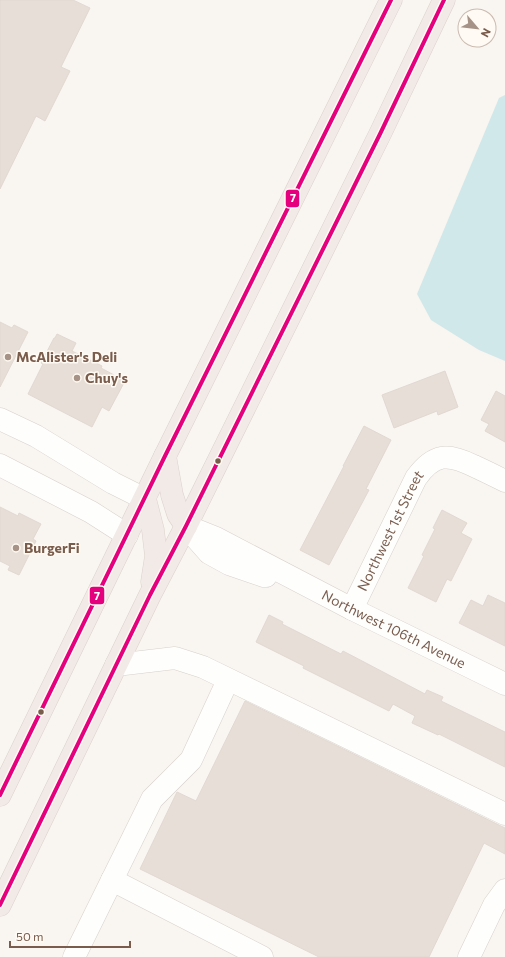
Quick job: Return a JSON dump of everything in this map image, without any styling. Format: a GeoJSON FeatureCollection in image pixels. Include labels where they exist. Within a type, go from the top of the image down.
{"type":"FeatureCollection","features":[{"type":"Feature","properties":{"kind":"highway"},"geometry":{"type":"LineString","coordinates":[[0,795],[165,456],[391,0]]}},
{"type":"Feature","properties":{"kind":"highway"},"geometry":{"type":"LineString","coordinates":[[0,905],[150,595],[186,526],[380,134],[444,0]]}},
{"type":"Feature","properties":{"kind":"highway"},"geometry":{"type":"LineString","coordinates":[[165,456],[172,495],[178,514],[186,526]]}},
{"type":"Feature","properties":{"kind":"highway"},"geometry":{"type":"LineString","coordinates":[[145,499],[153,530],[156,556],[150,595]]}},
{"type":"Feature","properties":{"kind":"street"},"geometry":{"type":"LineString","coordinates":[[0,419],[36,436],[113,483],[145,499]]}},
{"type":"Feature","properties":{"kind":"street","name":"Northwest 1st Street"},"geometry":{"type":"LineString","coordinates":[[352,609],[416,478],[422,469],[436,459],[453,457],[505,481]]}},
{"type":"Feature","properties":{"kind":"street"},"geometry":{"type":"LineString","coordinates":[[0,465],[91,512],[127,535]]}},
{"type":"Feature","properties":{"kind":"street","name":"Northwest 106th Avenue"},"geometry":{"type":"LineString","coordinates":[[186,526],[209,553],[229,564],[264,576],[283,573],[352,609],[505,684]]}},
{"type":"Feature","properties":{"kind":"street"},"geometry":{"type":"LineString","coordinates":[[116,665],[175,658],[202,667],[505,814]]}},
{"type":"Feature","properties":{"kind":"street"},"geometry":{"type":"LineString","coordinates":[[74,957],[152,799],[191,760],[228,680]]}},
{"type":"Feature","properties":{"kind":"street"},"geometry":{"type":"LineString","coordinates":[[112,880],[262,957]]}},
{"type":"Feature","properties":{"kind":"street"},"geometry":{"type":"LineString","coordinates":[[469,957],[494,905],[505,890]]}},
{"type":"Feature","properties":{"kind":"water"},"geometry":{"type":"Polygon","coordinates":[[[505,95],[505,361],[479,350],[431,320],[417,294],[499,98],[505,95]]]}},
{"type":"Feature","properties":{"kind":"building"},"geometry":{"type":"Polygon","coordinates":[[[0,0],[73,0],[90,8],[61,67],[70,71],[45,121],[36,116],[0,189],[0,0]]]}},
{"type":"Feature","properties":{"kind":"building","name":"McAlister's Deli"},"geometry":{"type":"Polygon","coordinates":[[[0,322],[12,328],[14,325],[28,332],[0,387],[0,322]]]}},
{"type":"Feature","properties":{"kind":"building","name":"Chuy's"},"geometry":{"type":"Polygon","coordinates":[[[57,334],[76,343],[72,351],[102,366],[101,368],[125,381],[109,411],[102,407],[92,427],[28,394],[43,364],[41,363],[57,334]]]}},
{"type":"Feature","properties":{"kind":"building"},"geometry":{"type":"Polygon","coordinates":[[[445,371],[458,407],[438,415],[437,411],[394,428],[382,395],[445,371]]]}},
{"type":"Feature","properties":{"kind":"building"},"geometry":{"type":"Polygon","coordinates":[[[496,391],[505,396],[505,442],[485,431],[489,424],[481,420],[496,391]]]}},
{"type":"Feature","properties":{"kind":"building"},"geometry":{"type":"Polygon","coordinates":[[[364,426],[391,440],[366,489],[369,490],[329,565],[300,550],[364,426]]]}},
{"type":"Feature","properties":{"kind":"building","name":"BurgerFi"},"geometry":{"type":"Polygon","coordinates":[[[0,507],[18,516],[19,513],[41,524],[33,539],[36,541],[19,575],[8,570],[10,566],[0,561],[0,507]]]}},
{"type":"Feature","properties":{"kind":"building"},"geometry":{"type":"Polygon","coordinates":[[[442,510],[467,523],[461,533],[472,539],[451,581],[447,579],[436,602],[408,588],[424,556],[422,555],[435,529],[433,528],[442,510]]]}},
{"type":"Feature","properties":{"kind":"building"},"geometry":{"type":"Polygon","coordinates":[[[488,595],[505,603],[505,646],[459,623],[471,600],[483,606],[488,595]]]}},
{"type":"Feature","properties":{"kind":"building"},"geometry":{"type":"Polygon","coordinates":[[[269,615],[283,622],[282,624],[341,654],[343,651],[425,694],[427,690],[443,697],[441,701],[505,732],[505,767],[439,734],[438,735],[412,723],[415,716],[393,704],[389,711],[303,668],[304,666],[256,642],[269,615]]]}},
{"type":"Feature","properties":{"kind":"building"},"geometry":{"type":"Polygon","coordinates":[[[245,701],[505,828],[505,854],[484,843],[429,957],[319,957],[140,869],[177,792],[196,801],[245,701]]]}},
{"type":"Feature","properties":{"kind":"transit line","name":"7"},"geometry":{"type":"LineString","coordinates":[[0,795],[165,456],[391,0]]}},
{"type":"Feature","properties":{"kind":"transit line","name":"7"},"geometry":{"type":"LineString","coordinates":[[0,905],[150,595],[186,526],[380,134],[444,0]]}},
{"type":"Feature","properties":{"kind":"place","name":"McAlister's Deli"},"geometry":{"type":"Point","coordinates":[8,357]}},
{"type":"Feature","properties":{"kind":"place","name":"Chuy's"},"geometry":{"type":"Point","coordinates":[77,378]}},
{"type":"Feature","properties":{"kind":"place","name":"BurgerFi"},"geometry":{"type":"Point","coordinates":[16,548]}}]}
